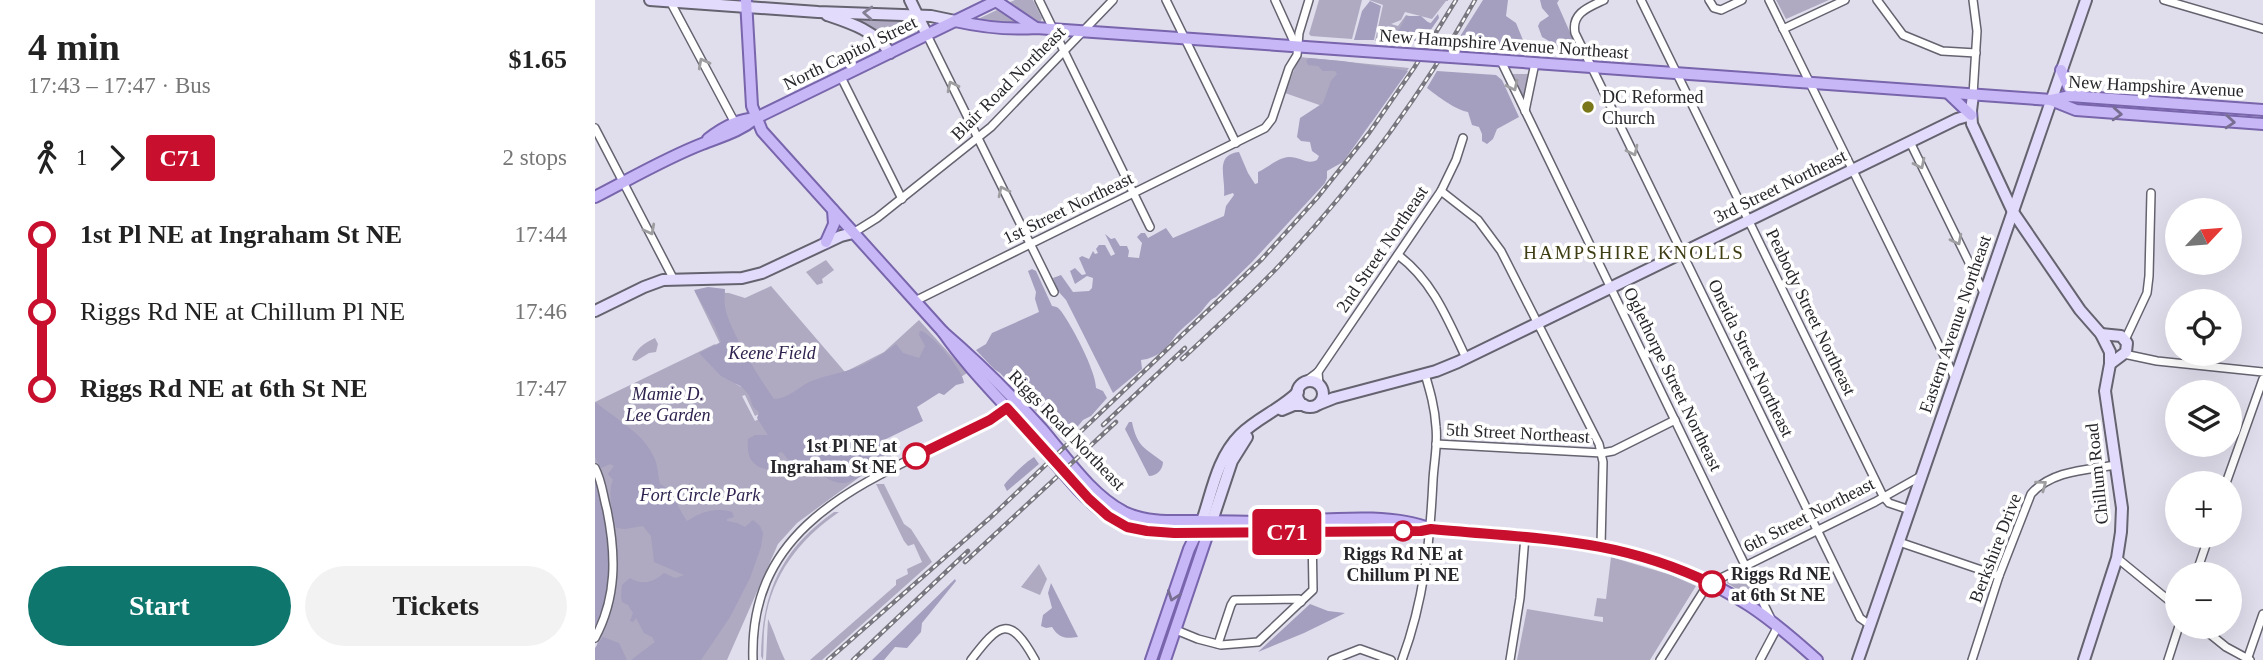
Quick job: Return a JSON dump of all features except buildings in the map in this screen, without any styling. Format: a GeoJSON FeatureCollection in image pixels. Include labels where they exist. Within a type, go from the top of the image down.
{"type":"FeatureCollection","features":[{"type":"Feature","properties":{"kind":"main road"},"geometry":{"type":"LineString","coordinates":[[997,1],[1036,28]]}},
{"type":"Feature","properties":{"kind":"main road","name":"North Capitol Street"},"geometry":{"type":"LineString","coordinates":[[756,118],[997,1]]}},
{"type":"Feature","properties":{"kind":"main road"},"geometry":{"type":"LineString","coordinates":[[746,3],[752,104],[756,118]]}},
{"type":"Feature","properties":{"kind":"main road","name":"New Hampshire Avenue Northeast"},"geometry":{"type":"LineString","coordinates":[[955,21],[977,26],[1185,38],[2051,100]]}},
{"type":"Feature","properties":{"kind":"main road"},"geometry":{"type":"LineString","coordinates":[[2061,71],[2069,88],[2084,97]]}},
{"type":"Feature","properties":{"kind":"main road"},"geometry":{"type":"LineString","coordinates":[[1948,93],[1971,115]]}},
{"type":"Feature","properties":{"kind":"main road","name":"New Hampshire Avenue"},"geometry":{"type":"LineString","coordinates":[[2051,100],[2068,102],[2084,97],[2263,110]]}},
{"type":"Feature","properties":{"kind":"main road","name":"New Hampshire Avenue"},"geometry":{"type":"LineString","coordinates":[[2068,102],[2076,110],[2263,124]]}},
{"type":"Feature","properties":{"kind":"main road"},"geometry":{"type":"LineString","coordinates":[[702,144],[735,123],[756,118]]}},
{"type":"Feature","properties":{"kind":"main road"},"geometry":{"type":"LineString","coordinates":[[595,197],[702,144],[725,137],[747,126],[756,118]]}},
{"type":"Feature","properties":{"kind":"main road","name":"Riggs Road Northeast"},"geometry":{"type":"LineString","coordinates":[[756,118],[764,133],[943,332],[961,358],[1011,405],[1089,499],[1113,520],[1127,527],[1147,531],[1205,526],[1378,520],[1421,525],[1431,529]]}},
{"type":"Feature","properties":{"kind":"main road"},"geometry":{"type":"LineString","coordinates":[[826,242],[834,224],[833,210]]}},
{"type":"Feature","properties":{"kind":"main road"},"geometry":{"type":"LineString","coordinates":[[1165,660],[1205,526]]}},
{"type":"Feature","properties":{"kind":"main road"},"geometry":{"type":"LineString","coordinates":[[1151,660],[1205,526]]}},
{"type":"Feature","properties":{"kind":"main road","name":"Riggs Road Northeast"},"geometry":{"type":"LineString","coordinates":[[1205,526],[1312,531],[1431,529],[1525,536],[1601,546],[1653,559],[1712,584],[1751,606],[1817,660]]}},
{"type":"Feature","properties":{"kind":"street"},"geometry":{"type":"LineString","coordinates":[[650,0],[789,5],[818,12],[864,30],[880,41],[890,53]]}},
{"type":"Feature","properties":{"kind":"street"},"geometry":{"type":"LineString","coordinates":[[910,0],[1053,292]]}},
{"type":"Feature","properties":{"kind":"street"},"geometry":{"type":"LineString","coordinates":[[1039,0],[1150,227]]}},
{"type":"Feature","properties":{"kind":"street","name":"Blair Road Northeast"},"geometry":{"type":"LineString","coordinates":[[853,233],[902,200],[978,138],[1113,0]]}},
{"type":"Feature","properties":{"kind":"street"},"geometry":{"type":"LineString","coordinates":[[1166,0],[1236,143]]}},
{"type":"Feature","properties":{"kind":"street"},"geometry":{"type":"LineString","coordinates":[[1275,0],[1296,46]]}},
{"type":"Feature","properties":{"kind":"street","name":"1st Street Northeast"},"geometry":{"type":"LineString","coordinates":[[915,301],[1257,134],[1270,122],[1289,68],[1289,55],[1296,46],[1309,0]]}},
{"type":"Feature","properties":{"kind":"street","name":"Oneida Street Northeast"},"geometry":{"type":"LineString","coordinates":[[1604,0],[1582,12],[1574,23],[1576,33],[1860,618],[1870,625]]}},
{"type":"Feature","properties":{"kind":"street","name":"Peabody Street Northeast"},"geometry":{"type":"LineString","coordinates":[[1641,0],[1883,496]]}},
{"type":"Feature","properties":{"kind":"street"},"geometry":{"type":"LineString","coordinates":[[1709,0],[1714,8],[1721,10],[1742,0]]}},
{"type":"Feature","properties":{"kind":"street"},"geometry":{"type":"LineString","coordinates":[[1769,0],[1955,378]]}},
{"type":"Feature","properties":{"kind":"street"},"geometry":{"type":"LineString","coordinates":[[1783,29],[1846,0]]}},
{"type":"Feature","properties":{"kind":"street"},"geometry":{"type":"LineString","coordinates":[[1877,0],[1903,35],[1942,51],[1976,53]]}},
{"type":"Feature","properties":{"kind":"street"},"geometry":{"type":"LineString","coordinates":[[1973,0],[1976,23],[1971,115],[1973,127],[2013,212],[2080,310],[2117,345],[2137,355],[2157,361],[2263,372]]}},
{"type":"Feature","properties":{"kind":"street","name":"Eastern Avenue Northeast"},"geometry":{"type":"LineString","coordinates":[[1858,660],[2086,0]]}},
{"type":"Feature","properties":{"kind":"street"},"geometry":{"type":"LineString","coordinates":[[2165,0],[2263,29]]}},
{"type":"Feature","properties":{"kind":"street"},"geometry":{"type":"LineString","coordinates":[[670,1],[735,123]]}},
{"type":"Feature","properties":{"kind":"street"},"geometry":{"type":"LineString","coordinates":[[818,12],[918,16],[955,21]]}},
{"type":"Feature","properties":{"kind":"street","name":"Oglethorpe Street Northeast"},"geometry":{"type":"LineString","coordinates":[[1501,61],[1776,625]]}},
{"type":"Feature","properties":{"kind":"street"},"geometry":{"type":"LineString","coordinates":[[1525,111],[1535,63]]}},
{"type":"Feature","properties":{"kind":"street"},"geometry":{"type":"LineString","coordinates":[[1792,82],[1801,66]]}},
{"type":"Feature","properties":{"kind":"street"},"geometry":{"type":"LineString","coordinates":[[841,77],[902,200]]}},
{"type":"Feature","properties":{"kind":"street","name":"3rd Street Northeast"},"geometry":{"type":"LineString","coordinates":[[1319,404],[1425,374],[1467,358],[1910,142],[1971,115]]}},
{"type":"Feature","properties":{"kind":"street"},"geometry":{"type":"LineString","coordinates":[[595,128],[673,278]]}},
{"type":"Feature","properties":{"kind":"street","name":"2nd Street Northeast"},"geometry":{"type":"LineString","coordinates":[[1306,381],[1318,372],[1441,191],[1463,138]]}},
{"type":"Feature","properties":{"kind":"street"},"geometry":{"type":"LineString","coordinates":[[1910,142],[1984,294]]}},
{"type":"Feature","properties":{"kind":"street"},"geometry":{"type":"LineString","coordinates":[[1441,191],[1466,209],[1488,232],[1505,257],[1602,453],[1601,546]]}},
{"type":"Feature","properties":{"kind":"street"},"geometry":{"type":"LineString","coordinates":[[2117,345],[2140,310],[2147,293],[2151,193]]}},
{"type":"Feature","properties":{"kind":"street"},"geometry":{"type":"LineString","coordinates":[[595,311],[651,284],[673,278],[732,279],[752,276],[771,270],[826,242],[853,233]]}},
{"type":"Feature","properties":{"kind":"street"},"geometry":{"type":"LineString","coordinates":[[1398,255],[1416,270],[1433,291],[1467,358]]}},
{"type":"Feature","properties":{"kind":"street","name":"Chillum Road"},"geometry":{"type":"LineString","coordinates":[[2084,660],[2117,558],[2121,532],[2122,508],[2105,391],[2117,345]]}},
{"type":"Feature","properties":{"kind":"street"},"geometry":{"type":"LineString","coordinates":[[1205,526],[1232,461],[1244,441],[1259,426],[1287,407],[1312,407],[1319,404],[1323,397],[1318,372]]}},
{"type":"Feature","properties":{"kind":"street"},"geometry":{"type":"LineString","coordinates":[[1402,660],[1419,602],[1431,529],[1436,444],[1434,411],[1425,374]]}},
{"type":"Feature","properties":{"kind":"street"},"geometry":{"type":"LineString","coordinates":[[2230,471],[2263,379]]}},
{"type":"Feature","properties":{"kind":"street"},"geometry":{"type":"LineString","coordinates":[[1304,405],[1299,400],[1298,392],[1300,385],[1306,381],[1313,381],[1334,398]]}},
{"type":"Feature","properties":{"kind":"street"},"geometry":{"type":"LineString","coordinates":[[1205,526],[1216,476],[1229,449],[1245,431],[1288,402],[1298,392]]}},
{"type":"Feature","properties":{"kind":"street"},"geometry":{"type":"LineString","coordinates":[[753,660],[758,604],[767,579],[779,557],[801,529],[871,478],[990,420],[1011,405]]}},
{"type":"Feature","properties":{"kind":"street","name":"5th Street Northeast"},"geometry":{"type":"LineString","coordinates":[[1436,444],[1602,453],[1613,451],[1675,420]]}},
{"type":"Feature","properties":{"kind":"street","name":"Berkshire Drive"},"geometry":{"type":"LineString","coordinates":[[1972,660],[1999,576],[2027,502],[2036,488],[2058,476],[2116,465]]}},
{"type":"Feature","properties":{"kind":"street"},"geometry":{"type":"LineString","coordinates":[[595,468],[601,482],[611,531],[614,569],[607,611],[595,638]]}},
{"type":"Feature","properties":{"kind":"street","name":"6th Street Northeast"},"geometry":{"type":"LineString","coordinates":[[1712,584],[1921,476]]}},
{"type":"Feature","properties":{"kind":"street"},"geometry":{"type":"LineString","coordinates":[[1883,496],[1889,503],[1910,510]]}},
{"type":"Feature","properties":{"kind":"street"},"geometry":{"type":"LineString","coordinates":[[1176,630],[1218,644],[1261,641],[1311,593],[1312,531]]}},
{"type":"Feature","properties":{"kind":"street"},"geometry":{"type":"LineString","coordinates":[[1510,660],[1519,607],[1525,536]]}},
{"type":"Feature","properties":{"kind":"street"},"geometry":{"type":"LineString","coordinates":[[1899,542],[1999,576]]}},
{"type":"Feature","properties":{"kind":"street"},"geometry":{"type":"LineString","coordinates":[[2117,558],[2165,597]]}},
{"type":"Feature","properties":{"kind":"street"},"geometry":{"type":"LineString","coordinates":[[1660,660],[1703,592],[1712,584]]}},
{"type":"Feature","properties":{"kind":"street"},"geometry":{"type":"LineString","coordinates":[[1218,644],[1234,600],[1299,599],[1301,602]]}},
{"type":"Feature","properties":{"kind":"street"},"geometry":{"type":"LineString","coordinates":[[2216,639],[2248,660],[2263,614]]}},
{"type":"Feature","properties":{"kind":"street"},"geometry":{"type":"LineString","coordinates":[[1760,660],[1776,625]]}},
{"type":"Feature","properties":{"kind":"street"},"geometry":{"type":"LineString","coordinates":[[971,660],[992,634],[1002,629],[1014,631],[1022,637],[1035,660]]}},
{"type":"Feature","properties":{"kind":"street"},"geometry":{"type":"LineString","coordinates":[[2168,660],[2175,639]]}},
{"type":"Feature","properties":{"kind":"street"},"geometry":{"type":"LineString","coordinates":[[1332,660],[1360,649],[1391,660]]}},
{"type":"Feature","properties":{"kind":"green space"},"geometry":{"type":"Polygon","coordinates":[[[1015,0],[1033,0],[1041,21],[1035,21],[1008,3],[1015,0]]]}},
{"type":"Feature","properties":{"kind":"green space"},"geometry":{"type":"Polygon","coordinates":[[[1319,0],[1362,0],[1352,39],[1309,34],[1319,0]]]}},
{"type":"Feature","properties":{"kind":"green space"},"geometry":{"type":"Polygon","coordinates":[[[1369,0],[1448,1],[1432,19],[1405,12],[1401,20],[1391,24],[1398,26],[1406,15],[1434,24],[1424,41],[1375,41],[1383,5],[1369,0]]]}},
{"type":"Feature","properties":{"kind":"green space"},"geometry":{"type":"Polygon","coordinates":[[[1776,0],[1829,0],[1786,19],[1776,0]]]}},
{"type":"Feature","properties":{"kind":"green space"},"geometry":{"type":"Polygon","coordinates":[[[999,9],[1022,24],[976,20],[999,9]]]}},
{"type":"Feature","properties":{"kind":"green space"},"geometry":{"type":"Polygon","coordinates":[[[843,14],[910,19],[914,27],[887,41],[843,14]]]}},
{"type":"Feature","properties":{"kind":"green space"},"geometry":{"type":"Polygon","coordinates":[[[1299,57],[1409,68],[1371,123],[1285,93],[1299,57]]]}},
{"type":"Feature","properties":{"kind":"green space"},"geometry":{"type":"Polygon","coordinates":[[[1509,74],[1528,74],[1524,95],[1521,95],[1509,74]]]}},
{"type":"Feature","properties":{"kind":"green space"},"geometry":{"type":"Polygon","coordinates":[[[826,260],[834,270],[822,279],[823,283],[817,285],[806,272],[826,260]]]}},
{"type":"Feature","properties":{"kind":"green space","name":"Fort Circle Park"},"geometry":{"type":"Polygon","coordinates":[[[771,286],[845,372],[884,352],[919,320],[967,373],[853,448],[861,476],[797,523],[778,544],[727,660],[595,660],[597,643],[613,602],[616,566],[601,474],[595,462],[595,402],[715,344],[736,384],[741,387],[695,292],[729,293],[745,298],[771,286]],[[834,377],[755,416],[745,395],[742,396],[755,421],[834,377]]]}},
{"type":"Feature","properties":{"kind":"green space"},"geometry":{"type":"Polygon","coordinates":[[[655,338],[658,344],[656,352],[636,361],[632,360],[641,347],[655,338]]]}},
{"type":"Feature","properties":{"kind":"green space"},"geometry":{"type":"Polygon","coordinates":[[[876,484],[884,484],[904,524],[911,529],[932,562],[822,660],[810,660],[896,585],[896,580],[908,574],[907,569],[922,562],[914,544],[908,546],[904,541],[876,484]]]}},
{"type":"Feature","properties":{"kind":"green space"},"geometry":{"type":"Polygon","coordinates":[[[834,512],[839,512],[800,546],[781,573],[774,588],[764,627],[763,660],[761,656],[765,612],[778,574],[800,541],[834,512]]]}},
{"type":"Feature","properties":{"kind":"green space"},"geometry":{"type":"Polygon","coordinates":[[[1611,557],[1671,575],[1696,586],[1650,660],[1517,660],[1527,609],[1603,622],[1603,617],[1594,616],[1597,598],[1606,599],[1611,557]]]}},
{"type":"Feature","properties":{"kind":"green space"},"geometry":{"type":"Polygon","coordinates":[[[1039,564],[1047,579],[1040,595],[1021,587],[1039,564]]]}},
{"type":"Feature","properties":{"kind":"green space"},"geometry":{"type":"Polygon","coordinates":[[[1740,574],[1745,575],[1755,600],[1727,583],[1740,574]]]}},
{"type":"Feature","properties":{"kind":"green space"},"geometry":{"type":"Polygon","coordinates":[[[768,619],[780,650],[785,660],[766,660],[768,619]]]}},
{"type":"Feature","properties":{"kind":"shaded area"},"geometry":{"type":"Polygon","coordinates":[[[1483,0],[1508,0],[1506,16],[1516,23],[1525,45],[1529,46],[1528,49],[1459,43],[1459,38],[1483,0]]]}},
{"type":"Feature","properties":{"kind":"shaded area"},"geometry":{"type":"Polygon","coordinates":[[[1540,0],[1559,0],[1557,3],[1580,55],[1550,53],[1549,41],[1542,37],[1538,26],[1549,16],[1542,8],[1540,0]]]}},
{"type":"Feature","properties":{"kind":"shaded area"},"geometry":{"type":"Polygon","coordinates":[[[1370,1],[1381,6],[1374,40],[1354,40],[1362,11],[1370,1]]]}},
{"type":"Feature","properties":{"kind":"shaded area"},"geometry":{"type":"Polygon","coordinates":[[[1438,14],[1439,18],[1423,41],[1377,40],[1380,26],[1399,30],[1406,16],[1421,16],[1430,24],[1438,14]]]}},
{"type":"Feature","properties":{"kind":"shaded area"},"geometry":{"type":"Polygon","coordinates":[[[1309,58],[1408,71],[1343,162],[1327,171],[1325,183],[1252,262],[1209,301],[1165,348],[1157,355],[1141,360],[1142,369],[1113,393],[1053,278],[1061,275],[1073,292],[1089,291],[1093,278],[1087,276],[1075,284],[1070,271],[1075,268],[1082,275],[1086,274],[1079,258],[1082,256],[1089,259],[1093,251],[1098,253],[1096,249],[1099,245],[1105,245],[1111,256],[1115,254],[1105,234],[1111,239],[1115,238],[1120,246],[1127,246],[1128,257],[1139,258],[1142,243],[1137,237],[1141,233],[1145,233],[1148,238],[1166,228],[1173,238],[1224,216],[1226,206],[1234,195],[1224,196],[1224,162],[1231,154],[1239,152],[1255,184],[1258,183],[1258,172],[1281,159],[1293,157],[1310,162],[1317,160],[1319,156],[1312,151],[1310,142],[1301,141],[1297,137],[1300,118],[1323,103],[1331,81],[1337,74],[1335,71],[1323,71],[1318,66],[1308,65],[1306,61],[1309,58]]]}},
{"type":"Feature","properties":{"kind":"shaded area"},"geometry":{"type":"Polygon","coordinates":[[[1437,71],[1496,75],[1502,80],[1519,117],[1497,129],[1493,139],[1487,144],[1482,141],[1479,127],[1472,125],[1468,112],[1452,106],[1427,88],[1437,71]]]}},
{"type":"Feature","properties":{"kind":"shaded area"},"geometry":{"type":"Polygon","coordinates":[[[1028,271],[1036,271],[1052,306],[1060,309],[1071,327],[1088,360],[1096,388],[1103,391],[1107,398],[1091,416],[1083,420],[1065,442],[976,350],[986,344],[992,333],[1039,312],[1036,292],[1028,271]]]}},
{"type":"Feature","properties":{"kind":"shaded area"},"geometry":{"type":"Polygon","coordinates":[[[708,287],[725,289],[727,316],[753,367],[774,399],[788,395],[814,380],[864,364],[896,344],[903,353],[919,358],[925,346],[919,335],[920,331],[947,354],[959,370],[964,383],[956,385],[944,395],[939,393],[917,407],[923,421],[882,441],[893,459],[847,482],[837,483],[805,464],[790,462],[782,452],[778,453],[782,466],[780,471],[759,467],[751,460],[748,439],[755,435],[768,435],[757,418],[759,412],[753,407],[749,395],[742,387],[721,376],[699,353],[721,342],[694,290],[708,287]]]}},
{"type":"Feature","properties":{"kind":"shaded area"},"geometry":{"type":"Polygon","coordinates":[[[595,402],[645,443],[656,462],[660,484],[672,496],[687,521],[708,511],[720,510],[732,512],[734,517],[727,521],[745,527],[753,520],[763,533],[750,578],[730,617],[701,660],[631,660],[655,642],[644,633],[636,618],[633,622],[630,621],[633,613],[628,605],[622,602],[622,585],[630,578],[643,582],[652,581],[664,573],[675,578],[684,575],[654,562],[651,536],[643,526],[616,528],[611,497],[613,480],[608,474],[614,466],[610,464],[601,468],[595,457],[595,402]]]}},
{"type":"Feature","properties":{"kind":"shaded area"},"geometry":{"type":"Polygon","coordinates":[[[1129,422],[1132,422],[1136,437],[1143,446],[1163,462],[1161,470],[1155,475],[1149,476],[1125,429],[1129,422]]]}},
{"type":"Feature","properties":{"kind":"shaded area"},"geometry":{"type":"Polygon","coordinates":[[[1034,457],[1039,464],[1007,491],[1004,485],[1034,457]]]}},
{"type":"Feature","properties":{"kind":"shaded area"},"geometry":{"type":"Polygon","coordinates":[[[595,481],[607,536],[609,573],[602,610],[595,627],[595,481]]]}},
{"type":"Feature","properties":{"kind":"shaded area"},"geometry":{"type":"Polygon","coordinates":[[[955,579],[922,623],[921,632],[907,648],[895,647],[884,660],[872,660],[955,579]]]}},
{"type":"Feature","properties":{"kind":"shaded area"},"geometry":{"type":"Polygon","coordinates":[[[1051,583],[1078,637],[1063,637],[1052,627],[1041,626],[1043,615],[1052,608],[1048,593],[1051,583]]]}},
{"type":"Feature","properties":{"kind":"shaded area"},"geometry":{"type":"Polygon","coordinates":[[[1310,604],[1328,611],[1345,613],[1258,652],[1310,604]]]}},
{"type":"Feature","properties":{"kind":"shaded area"},"geometry":{"type":"Polygon","coordinates":[[[603,637],[619,643],[627,660],[595,660],[595,648],[603,637]]]}},
{"type":"Feature","properties":{"kind":"railway"},"geometry":{"type":"LineString","coordinates":[[828,660],[992,516],[1262,259],[1317,198],[1369,133],[1456,0]]}},
{"type":"Feature","properties":{"kind":"railway"},"geometry":{"type":"LineString","coordinates":[[1182,359],[1275,270],[1358,175],[1408,107],[1475,0]]}},
{"type":"Feature","properties":{"kind":"railway"},"geometry":{"type":"LineString","coordinates":[[1103,425],[1185,348]]}},
{"type":"Feature","properties":{"kind":"railway"},"geometry":{"type":"LineString","coordinates":[[965,562],[1116,422]]}},
{"type":"Feature","properties":{"kind":"railway"},"geometry":{"type":"LineString","coordinates":[[853,660],[968,551]]}},
{"type":"Feature","properties":{"kind":"bus line","name":"C71"},"geometry":{"type":"LineString","coordinates":[[916,456],[990,420],[1007,408],[1094,504],[1113,520],[1127,527],[1174,533],[1431,529],[1543,538],[1581,542],[1636,554],[1671,565],[1712,584]]}},
{"type":"Feature","properties":{"kind":"place","name":"DC Reformed Church"},"geometry":{"type":"Point","coordinates":[1588,107]}},
{"type":"Feature","properties":{"kind":"place","name":"1st Pl NE at Ingraham St NE"},"geometry":{"type":"Point","coordinates":[916,456]}},
{"type":"Feature","properties":{"kind":"place","name":"Riggs Rd NE at Chillum Pl NE"},"geometry":{"type":"Point","coordinates":[1403,531]}},
{"type":"Feature","properties":{"kind":"place","name":"Riggs Rd NE at 6th St NE"},"geometry":{"type":"Point","coordinates":[1712,584]}},
{"type":"Feature","properties":{"kind":"district","name":"HAMPSHIRE KNOLLS"},"geometry":{"type":"Point","coordinates":[1634,252]}},
{"type":"Feature","properties":{"kind":"park label","name":"Keene Field"},"geometry":{"type":"Point","coordinates":[772,353]}},
{"type":"Feature","properties":{"kind":"park label","name":"Mamie D. Lee Garden"},"geometry":{"type":"Point","coordinates":[668,404]}}]}
